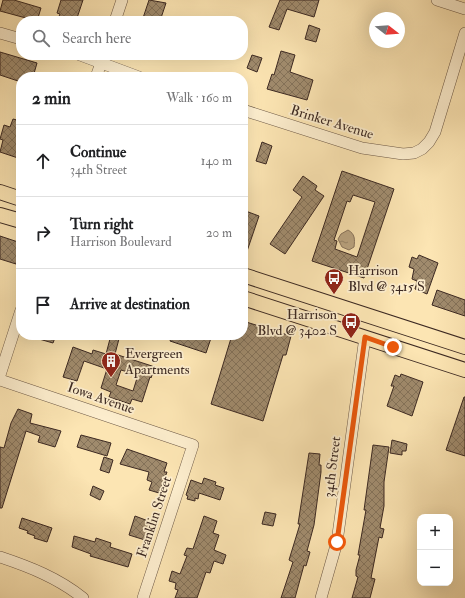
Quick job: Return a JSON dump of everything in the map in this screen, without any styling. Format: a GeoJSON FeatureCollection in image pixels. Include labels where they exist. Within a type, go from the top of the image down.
{"type":"FeatureCollection","features":[{"type":"Feature","properties":{"kind":"main road"},"geometry":{"type":"LineString","coordinates":[[0,192],[16,197]]}},
{"type":"Feature","properties":{"kind":"main road"},"geometry":{"type":"LineString","coordinates":[[0,215],[16,220]]}},
{"type":"Feature","properties":{"kind":"main road"},"geometry":{"type":"LineString","coordinates":[[248,277],[465,347]]}},
{"type":"Feature","properties":{"kind":"main road"},"geometry":{"type":"LineString","coordinates":[[248,300],[465,370]]}},
{"type":"Feature","properties":{"kind":"street"},"geometry":{"type":"LineString","coordinates":[[117,16],[122,0]]}},
{"type":"Feature","properties":{"kind":"street"},"geometry":{"type":"LineString","coordinates":[[437,0],[465,9]]}},
{"type":"Feature","properties":{"kind":"street"},"geometry":{"type":"LineString","coordinates":[[0,33],[16,38]]}},
{"type":"Feature","properties":{"kind":"street","name":"Brinker Avenue"},"geometry":{"type":"LineString","coordinates":[[248,112],[362,148],[382,152],[403,154],[414,153],[422,149],[429,142],[434,132],[465,33]]}},
{"type":"Feature","properties":{"kind":"street"},"geometry":{"type":"LineString","coordinates":[[98,72],[102,60]]}},
{"type":"Feature","properties":{"kind":"street"},"geometry":{"type":"LineString","coordinates":[[104,60],[129,72]]}},
{"type":"Feature","properties":{"kind":"street"},"geometry":{"type":"LineString","coordinates":[[0,375],[16,325]]}},
{"type":"Feature","properties":{"kind":"street","name":"34th Street"},"geometry":{"type":"LineString","coordinates":[[321,598],[337,542],[365,337]]}},
{"type":"Feature","properties":{"kind":"street","name":"Iowa Avenue"},"geometry":{"type":"LineString","coordinates":[[0,380],[193,445]]}},
{"type":"Feature","properties":{"kind":"street","name":"Franklin Street"},"geometry":{"type":"LineString","coordinates":[[143,598],[193,445]]}},
{"type":"Feature","properties":{"kind":"street"},"geometry":{"type":"LineString","coordinates":[[0,557],[43,572],[69,586],[84,598]]}},
{"type":"Feature","properties":{"kind":"water"},"geometry":{"type":"Polygon","coordinates":[[[348,230],[352,233],[354,239],[354,247],[349,250],[342,247],[338,239],[341,234],[348,230]]]}},
{"type":"Feature","properties":{"kind":"building"},"geometry":{"type":"Polygon","coordinates":[[[3,0],[14,0],[41,8],[39,16],[18,16],[0,11],[3,0]]]}},
{"type":"Feature","properties":{"kind":"building"},"geometry":{"type":"Polygon","coordinates":[[[61,0],[83,0],[78,16],[59,16],[60,14],[57,13],[61,0]]]}},
{"type":"Feature","properties":{"kind":"building"},"geometry":{"type":"Polygon","coordinates":[[[149,0],[166,3],[162,16],[144,16],[149,0]]]}},
{"type":"Feature","properties":{"kind":"building"},"geometry":{"type":"Polygon","coordinates":[[[280,0],[319,0],[314,17],[287,9],[279,30],[269,27],[280,0]]]}},
{"type":"Feature","properties":{"kind":"building"},"geometry":{"type":"Polygon","coordinates":[[[309,25],[320,29],[316,42],[305,39],[309,25]]]}},
{"type":"Feature","properties":{"kind":"building"},"geometry":{"type":"Polygon","coordinates":[[[281,51],[295,55],[290,72],[313,80],[307,100],[267,89],[272,74],[274,75],[281,51]]]}},
{"type":"Feature","properties":{"kind":"building"},"geometry":{"type":"Polygon","coordinates":[[[0,52],[16,57],[16,60],[27,60],[37,63],[34,72],[16,72],[16,80],[0,75],[0,52]]]}},
{"type":"Feature","properties":{"kind":"building"},"geometry":{"type":"Polygon","coordinates":[[[252,55],[262,58],[257,72],[247,68],[252,55]]]}},
{"type":"Feature","properties":{"kind":"building"},"geometry":{"type":"Polygon","coordinates":[[[13,119],[16,120],[16,157],[0,152],[3,140],[0,139],[4,125],[10,127],[13,119]]]}},
{"type":"Feature","properties":{"kind":"building"},"geometry":{"type":"Polygon","coordinates":[[[262,142],[272,146],[266,164],[256,161],[262,142]]]}},
{"type":"Feature","properties":{"kind":"building"},"geometry":{"type":"Polygon","coordinates":[[[342,171],[394,189],[364,278],[312,261],[342,171]],[[353,195],[350,202],[347,201],[334,240],[337,241],[335,249],[357,257],[375,202],[353,195]]]}},
{"type":"Feature","properties":{"kind":"building"},"geometry":{"type":"Polygon","coordinates":[[[303,176],[317,186],[315,190],[324,196],[285,254],[270,244],[302,197],[293,190],[303,176]]]}},
{"type":"Feature","properties":{"kind":"building"},"geometry":{"type":"Polygon","coordinates":[[[248,212],[259,216],[248,248],[248,212]]]}},
{"type":"Feature","properties":{"kind":"building"},"geometry":{"type":"Polygon","coordinates":[[[0,236],[16,241],[16,264],[0,259],[0,236]]]}},
{"type":"Feature","properties":{"kind":"building"},"geometry":{"type":"Polygon","coordinates":[[[419,255],[438,263],[427,294],[415,289],[417,281],[412,279],[414,269],[409,267],[412,257],[417,259],[419,255]]]}},
{"type":"Feature","properties":{"kind":"building"},"geometry":{"type":"Polygon","coordinates":[[[437,290],[465,300],[465,316],[432,305],[437,290]]]}},
{"type":"Feature","properties":{"kind":"building"},"geometry":{"type":"Polygon","coordinates":[[[248,323],[291,336],[286,355],[283,355],[263,421],[211,404],[230,340],[248,340],[248,323]]]}},
{"type":"Feature","properties":{"kind":"building"},"geometry":{"type":"Polygon","coordinates":[[[42,340],[54,340],[53,343],[42,340]]]}},
{"type":"Feature","properties":{"kind":"building","name":"Evergreen Apartments"},"geometry":{"type":"Polygon","coordinates":[[[110,340],[119,340],[115,354],[155,367],[151,378],[150,377],[142,402],[132,399],[130,404],[109,397],[111,392],[101,388],[107,369],[84,361],[77,381],[63,377],[73,347],[92,354],[93,350],[106,354],[110,340]],[[121,370],[116,385],[133,391],[138,375],[121,370]]]}},
{"type":"Feature","properties":{"kind":"building"},"geometry":{"type":"Polygon","coordinates":[[[170,340],[210,340],[206,353],[170,340]]]}},
{"type":"Feature","properties":{"kind":"building"},"geometry":{"type":"Polygon","coordinates":[[[401,374],[423,382],[412,416],[387,406],[394,386],[391,386],[395,375],[400,377],[401,374]]]}},
{"type":"Feature","properties":{"kind":"building"},"geometry":{"type":"Polygon","coordinates":[[[465,397],[465,456],[446,450],[465,397]]]}},
{"type":"Feature","properties":{"kind":"building"},"geometry":{"type":"Polygon","coordinates":[[[18,409],[32,414],[30,423],[61,431],[55,447],[38,442],[40,436],[26,431],[2,508],[0,508],[0,447],[4,448],[11,423],[18,409]]]}},
{"type":"Feature","properties":{"kind":"building"},"geometry":{"type":"Polygon","coordinates":[[[81,435],[111,443],[107,456],[77,447],[81,435]]]}},
{"type":"Feature","properties":{"kind":"building"},"geometry":{"type":"Polygon","coordinates":[[[392,440],[407,444],[406,451],[402,451],[402,455],[390,453],[392,440]]]}},
{"type":"Feature","properties":{"kind":"building"},"geometry":{"type":"Polygon","coordinates":[[[373,445],[389,447],[384,482],[384,506],[380,528],[384,529],[382,538],[379,537],[371,578],[375,579],[370,598],[352,598],[358,577],[356,576],[356,570],[360,555],[358,555],[366,510],[364,510],[373,445]]]}},
{"type":"Feature","properties":{"kind":"building"},"geometry":{"type":"Polygon","coordinates":[[[127,449],[167,463],[164,472],[167,472],[159,493],[149,490],[152,482],[147,480],[149,472],[120,464],[127,449]]]}},
{"type":"Feature","properties":{"kind":"building"},"geometry":{"type":"Polygon","coordinates":[[[309,453],[320,454],[319,465],[321,465],[314,525],[307,551],[310,552],[306,566],[304,565],[295,598],[281,598],[293,562],[289,560],[300,524],[298,524],[309,453]]]}},
{"type":"Feature","properties":{"kind":"building"},"geometry":{"type":"Polygon","coordinates":[[[104,457],[113,460],[109,473],[100,470],[104,457]]]}},
{"type":"Feature","properties":{"kind":"building"},"geometry":{"type":"Polygon","coordinates":[[[204,478],[216,482],[215,485],[224,488],[220,500],[199,493],[198,499],[195,498],[195,501],[187,499],[188,496],[186,495],[191,480],[202,484],[204,478]]]}},
{"type":"Feature","properties":{"kind":"building"},"geometry":{"type":"Polygon","coordinates":[[[93,486],[104,491],[100,500],[90,495],[93,486]]]}},
{"type":"Feature","properties":{"kind":"building"},"geometry":{"type":"Polygon","coordinates":[[[265,512],[276,514],[273,526],[262,524],[265,512]]]}},
{"type":"Feature","properties":{"kind":"building"},"geometry":{"type":"Polygon","coordinates":[[[135,516],[151,522],[145,540],[129,535],[135,516]]]}},
{"type":"Feature","properties":{"kind":"building"},"geometry":{"type":"Polygon","coordinates":[[[204,516],[217,521],[213,533],[219,535],[214,550],[226,555],[223,564],[214,561],[210,573],[206,572],[197,598],[175,598],[178,590],[175,589],[176,583],[169,581],[172,571],[180,574],[187,556],[184,555],[187,548],[193,549],[204,516]]]}},
{"type":"Feature","properties":{"kind":"building"},"geometry":{"type":"Polygon","coordinates":[[[22,518],[52,528],[47,542],[34,538],[35,536],[27,533],[28,531],[19,528],[22,518]]]}},
{"type":"Feature","properties":{"kind":"building"},"geometry":{"type":"Polygon","coordinates":[[[74,536],[95,542],[96,538],[111,543],[110,547],[132,554],[128,567],[90,556],[91,554],[72,547],[74,536]]]}},
{"type":"Feature","properties":{"kind":"place","name":"Harrison Blvd @ 3415 S"},"geometry":{"type":"Point","coordinates":[334,295]}},
{"type":"Feature","properties":{"kind":"place","name":"Harrison Blvd @ 3402 S"},"geometry":{"type":"Point","coordinates":[351,339]}},
{"type":"Feature","properties":{"kind":"place","name":"Evergreen Apartments"},"geometry":{"type":"Point","coordinates":[111,378]}},
{"type":"Feature","properties":{"kind":"route"},"geometry":{"type":"LineString","coordinates":[[337,542],[361,354],[365,337],[393,347]]}}]}
